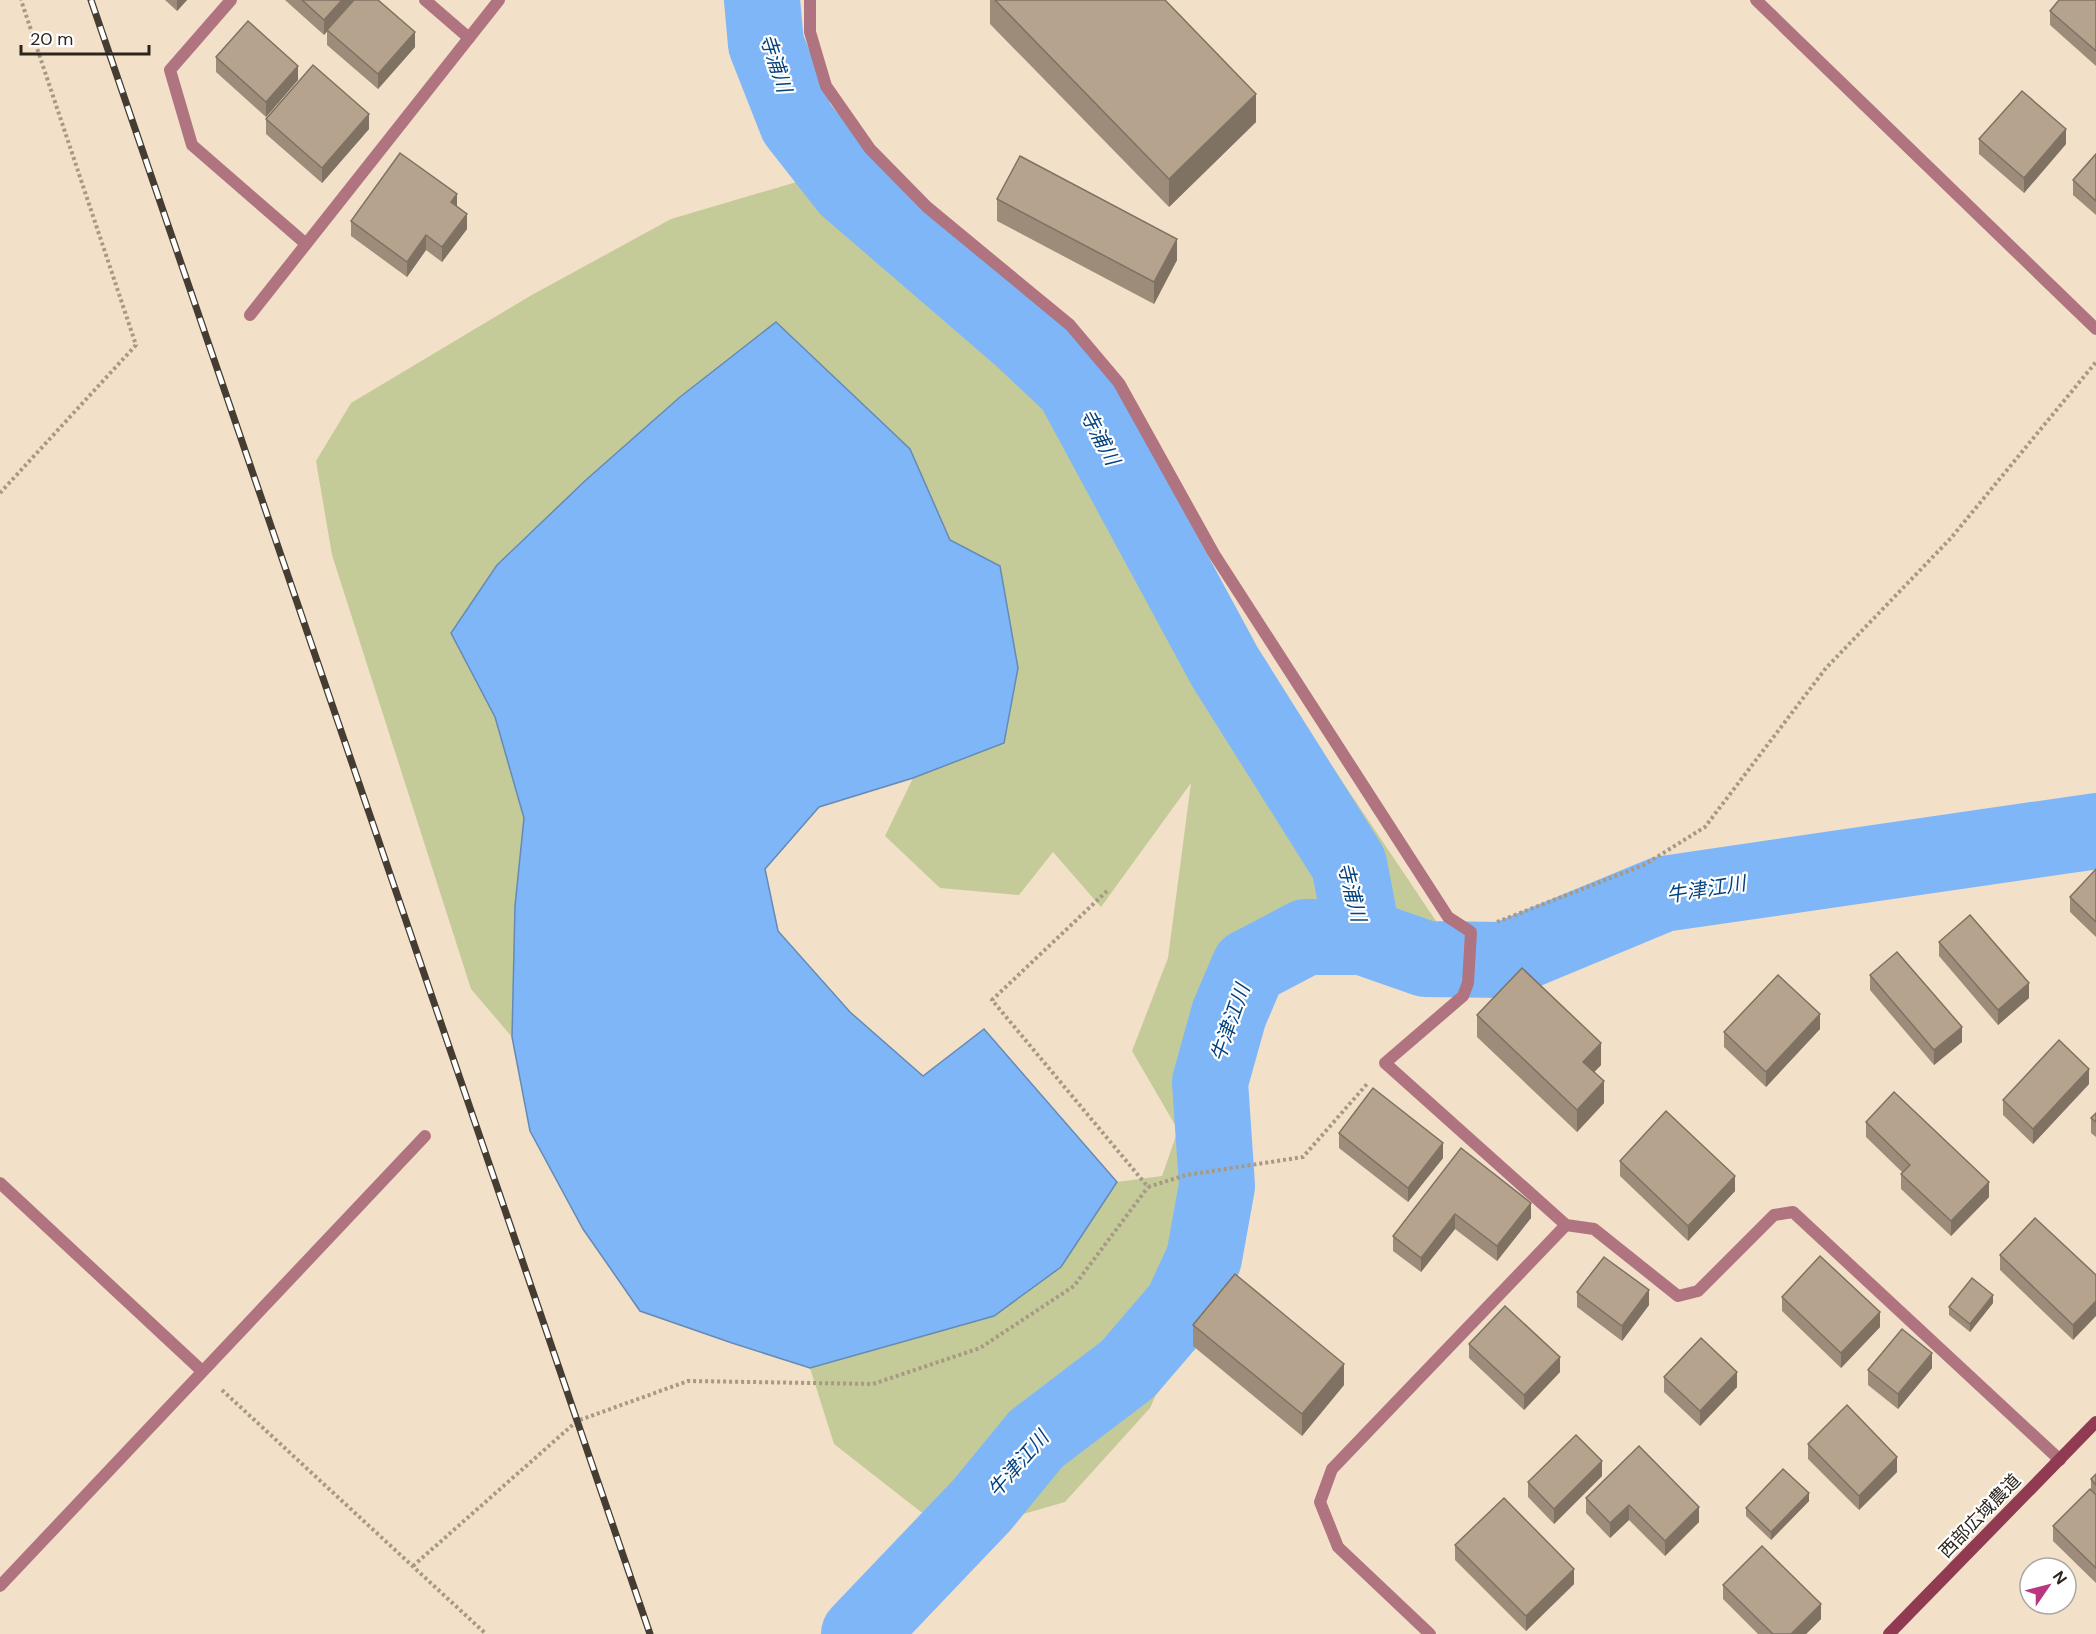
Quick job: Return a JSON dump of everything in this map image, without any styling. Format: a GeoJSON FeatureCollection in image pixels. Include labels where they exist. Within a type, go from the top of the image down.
{"type":"FeatureCollection","features":[{"type":"Feature","properties":{"kind":"street"},"geometry":{"type":"LineString","coordinates":[[231,0],[170,70],[192,145],[306,244]]}},
{"type":"Feature","properties":{"kind":"street"},"geometry":{"type":"LineString","coordinates":[[425,0],[469,38]]}},
{"type":"Feature","properties":{"kind":"street"},"geometry":{"type":"LineString","coordinates":[[250,315],[499,0]]}},
{"type":"Feature","properties":{"kind":"street"},"geometry":{"type":"LineString","coordinates":[[810,0],[810,32],[826,86],[870,149],[927,207],[1070,325],[1119,383],[1214,554],[1448,917],[1471,932],[1468,983],[1463,996],[1385,1064],[1566,1225],[1594,1229],[1678,1296],[1698,1291],[1774,1215],[1793,1212],[2060,1460]]}},
{"type":"Feature","properties":{"kind":"street"},"geometry":{"type":"LineString","coordinates":[[1756,0],[2096,329]]}},
{"type":"Feature","properties":{"kind":"street"},"geometry":{"type":"LineString","coordinates":[[0,1586],[425,1137]]}},
{"type":"Feature","properties":{"kind":"street"},"geometry":{"type":"LineString","coordinates":[[0,1183],[202,1371]]}},
{"type":"Feature","properties":{"kind":"street"},"geometry":{"type":"LineString","coordinates":[[1430,1634],[1338,1547],[1320,1502],[1332,1469],[1566,1225]]}},
{"type":"Feature","properties":{"kind":"street","name":"西部広域農道"},"geometry":{"type":"LineString","coordinates":[[1889,1634],[2096,1422]]}},
{"type":"Feature","properties":{"kind":"path"},"geometry":{"type":"LineString","coordinates":[[0,493],[136,345],[21,0]]}},
{"type":"Feature","properties":{"kind":"path"},"geometry":{"type":"LineString","coordinates":[[1471,932],[1644,865],[1704,827],[1826,668],[1951,538],[2096,362]]}},
{"type":"Feature","properties":{"kind":"path"},"geometry":{"type":"LineString","coordinates":[[1107,891],[992,1000],[1148,1187]]}},
{"type":"Feature","properties":{"kind":"path"},"geometry":{"type":"LineString","coordinates":[[413,1566],[577,1421],[688,1382],[873,1384],[980,1348],[1074,1286],[1148,1187],[1186,1175],[1303,1157],[1385,1064]]}},
{"type":"Feature","properties":{"kind":"path"},"geometry":{"type":"LineString","coordinates":[[202,1371],[486,1634]]}},
{"type":"Feature","properties":{"kind":"green space"},"geometry":{"type":"Polygon","coordinates":[[[854,165],[1003,284],[1097,379],[1166,519],[1438,924],[1446,961],[1407,985],[1331,960],[1262,997],[1229,1131],[1227,1237],[1150,1408],[1065,1502],[1020,1515],[921,1512],[834,1444],[810,1368],[994,1316],[1061,1267],[1117,1182],[1162,1176],[1178,1130],[1132,1051],[1168,958],[1191,783],[1101,907],[1053,852],[1019,895],[940,888],[885,836],[913,778],[1004,743],[1000,566],[950,540],[910,449],[776,322],[680,397],[587,479],[497,564],[451,633],[495,717],[524,818],[515,906],[512,1037],[471,989],[332,555],[316,461],[351,403],[530,296],[671,219],[854,165]]]}},
{"type":"Feature","properties":{"kind":"water"},"geometry":{"type":"Polygon","coordinates":[[[776,322],[910,449],[950,540],[1000,566],[1018,668],[1004,743],[913,778],[819,807],[765,869],[778,931],[850,1012],[923,1076],[984,1029],[1117,1182],[1061,1267],[994,1316],[810,1368],[640,1311],[583,1229],[530,1131],[512,1037],[515,906],[524,818],[495,717],[451,633],[497,565],[587,479],[680,397],[776,322]]]}},
{"type":"Feature","properties":{"kind":"building"},"geometry":{"type":"Polygon","coordinates":[[[302,0],[342,0],[324,20],[302,0]]]}},
{"type":"Feature","properties":{"kind":"building"},"geometry":{"type":"Polygon","coordinates":[[[354,0],[378,0],[415,32],[378,74],[327,30],[354,0]]]}},
{"type":"Feature","properties":{"kind":"building"},"geometry":{"type":"Polygon","coordinates":[[[995,0],[1165,0],[1256,94],[1169,179],[995,0]]]}},
{"type":"Feature","properties":{"kind":"building"},"geometry":{"type":"Polygon","coordinates":[[[2059,0],[2096,0],[2096,51],[2050,11],[2059,0]]]}},
{"type":"Feature","properties":{"kind":"building"},"geometry":{"type":"Polygon","coordinates":[[[248,21],[298,66],[266,102],[216,57],[248,21]]]}},
{"type":"Feature","properties":{"kind":"building"},"geometry":{"type":"Polygon","coordinates":[[[313,65],[369,114],[322,168],[266,119],[313,65]]]}},
{"type":"Feature","properties":{"kind":"building"},"geometry":{"type":"Polygon","coordinates":[[[2022,91],[2066,129],[2024,178],[1979,139],[2022,91]]]}},
{"type":"Feature","properties":{"kind":"building"},"geometry":{"type":"Polygon","coordinates":[[[400,153],[457,194],[451,202],[467,214],[442,247],[426,235],[407,262],[351,221],[400,153]]]}},
{"type":"Feature","properties":{"kind":"building"},"geometry":{"type":"Polygon","coordinates":[[[2096,154],[2096,201],[2073,180],[2096,154]]]}},
{"type":"Feature","properties":{"kind":"building"},"geometry":{"type":"Polygon","coordinates":[[[1020,156],[1177,239],[1154,282],[997,199],[1020,156]]]}},
{"type":"Feature","properties":{"kind":"building"},"geometry":{"type":"Polygon","coordinates":[[[2096,869],[2096,922],[2070,897],[2096,869]]]}},
{"type":"Feature","properties":{"kind":"building"},"geometry":{"type":"Polygon","coordinates":[[[1970,915],[2029,983],[1998,1010],[1939,942],[1970,915]]]}},
{"type":"Feature","properties":{"kind":"building"},"geometry":{"type":"Polygon","coordinates":[[[1897,952],[1962,1027],[1934,1050],[1870,975],[1897,952]]]}},
{"type":"Feature","properties":{"kind":"building"},"geometry":{"type":"Polygon","coordinates":[[[1522,968],[1601,1043],[1583,1062],[1604,1081],[1577,1110],[1477,1015],[1522,968]]]}},
{"type":"Feature","properties":{"kind":"building"},"geometry":{"type":"Polygon","coordinates":[[[1778,975],[1820,1014],[1766,1072],[1724,1032],[1778,975]]]}},
{"type":"Feature","properties":{"kind":"building"},"geometry":{"type":"Polygon","coordinates":[[[2059,1040],[2089,1069],[2033,1129],[2003,1100],[2059,1040]]]}},
{"type":"Feature","properties":{"kind":"building"},"geometry":{"type":"Polygon","coordinates":[[[1373,1088],[1443,1143],[1408,1188],[1339,1133],[1373,1088]]]}},
{"type":"Feature","properties":{"kind":"building"},"geometry":{"type":"Polygon","coordinates":[[[1894,1092],[1989,1182],[1951,1221],[1901,1174],[1910,1165],[1866,1122],[1894,1092]]]}},
{"type":"Feature","properties":{"kind":"building"},"geometry":{"type":"Polygon","coordinates":[[[1666,1111],[1735,1176],[1688,1226],[1620,1161],[1666,1111]]]}},
{"type":"Feature","properties":{"kind":"building"},"geometry":{"type":"Polygon","coordinates":[[[1461,1148],[1531,1203],[1497,1246],[1455,1214],[1421,1258],[1393,1236],[1461,1148]]]}},
{"type":"Feature","properties":{"kind":"building"},"geometry":{"type":"Polygon","coordinates":[[[2035,1218],[2096,1275],[2096,1301],[2073,1325],[2000,1255],[2035,1218]]]}},
{"type":"Feature","properties":{"kind":"building"},"geometry":{"type":"Polygon","coordinates":[[[1820,1256],[1880,1312],[1841,1353],[1782,1297],[1820,1256]]]}},
{"type":"Feature","properties":{"kind":"building"},"geometry":{"type":"Polygon","coordinates":[[[1604,1257],[1649,1290],[1622,1326],[1577,1292],[1604,1257]]]}},
{"type":"Feature","properties":{"kind":"building"},"geometry":{"type":"Polygon","coordinates":[[[1235,1274],[1344,1364],[1302,1414],[1193,1325],[1235,1274]]]}},
{"type":"Feature","properties":{"kind":"building"},"geometry":{"type":"Polygon","coordinates":[[[1972,1278],[1993,1295],[1970,1324],[1949,1307],[1972,1278]]]}},
{"type":"Feature","properties":{"kind":"building"},"geometry":{"type":"Polygon","coordinates":[[[1505,1306],[1560,1357],[1524,1395],[1469,1344],[1505,1306]]]}},
{"type":"Feature","properties":{"kind":"building"},"geometry":{"type":"Polygon","coordinates":[[[1902,1329],[1932,1353],[1898,1394],[1868,1370],[1902,1329]]]}},
{"type":"Feature","properties":{"kind":"building"},"geometry":{"type":"Polygon","coordinates":[[[1701,1338],[1737,1372],[1700,1411],[1664,1377],[1701,1338]]]}},
{"type":"Feature","properties":{"kind":"building"},"geometry":{"type":"Polygon","coordinates":[[[1847,1405],[1897,1457],[1859,1496],[1808,1444],[1847,1405]]]}},
{"type":"Feature","properties":{"kind":"building"},"geometry":{"type":"Polygon","coordinates":[[[1576,1435],[1602,1461],[1554,1509],[1528,1482],[1576,1435]]]}},
{"type":"Feature","properties":{"kind":"building"},"geometry":{"type":"Polygon","coordinates":[[[1639,1446],[1699,1507],[1665,1541],[1629,1505],[1610,1523],[1586,1498],[1639,1446]]]}},
{"type":"Feature","properties":{"kind":"building"},"geometry":{"type":"Polygon","coordinates":[[[1783,1469],[1809,1493],[1771,1532],[1746,1508],[1783,1469]]]}},
{"type":"Feature","properties":{"kind":"building"},"geometry":{"type":"Polygon","coordinates":[[[2096,1474],[2096,1485],[2091,1479],[2096,1474]]]}},
{"type":"Feature","properties":{"kind":"building"},"geometry":{"type":"Polygon","coordinates":[[[2090,1489],[2096,1495],[2096,1568],[2053,1526],[2090,1489]]]}},
{"type":"Feature","properties":{"kind":"building"},"geometry":{"type":"Polygon","coordinates":[[[1504,1498],[1574,1569],[1526,1616],[1455,1545],[1504,1498]]]}},
{"type":"Feature","properties":{"kind":"building"},"geometry":{"type":"Polygon","coordinates":[[[1762,1546],[1821,1604],[1791,1634],[1773,1634],[1723,1585],[1762,1546]]]}},
{"type":"Feature","properties":{"kind":"waterway","name":"寺浦川"},"geometry":{"type":"LineString","coordinates":[[762,0],[766,44],[797,123],[848,188],[1022,338],[1073,386],[1225,667],[1349,864],[1363,937]]}},
{"type":"Feature","properties":{"kind":"waterway","name":"牛津江川"},"geometry":{"type":"LineString","coordinates":[[859,1634],[982,1505],[1036,1439],[1128,1369],[1182,1306],[1204,1258],[1217,1186],[1210,1082],[1229,1014],[1249,967],[1306,937],[1363,937],[1426,959],[1504,960],[1663,894],[2096,831]]}},
{"type":"Feature","properties":{"kind":"railway"},"geometry":{"type":"LineString","coordinates":[[91,0],[650,1634]]}}]}
